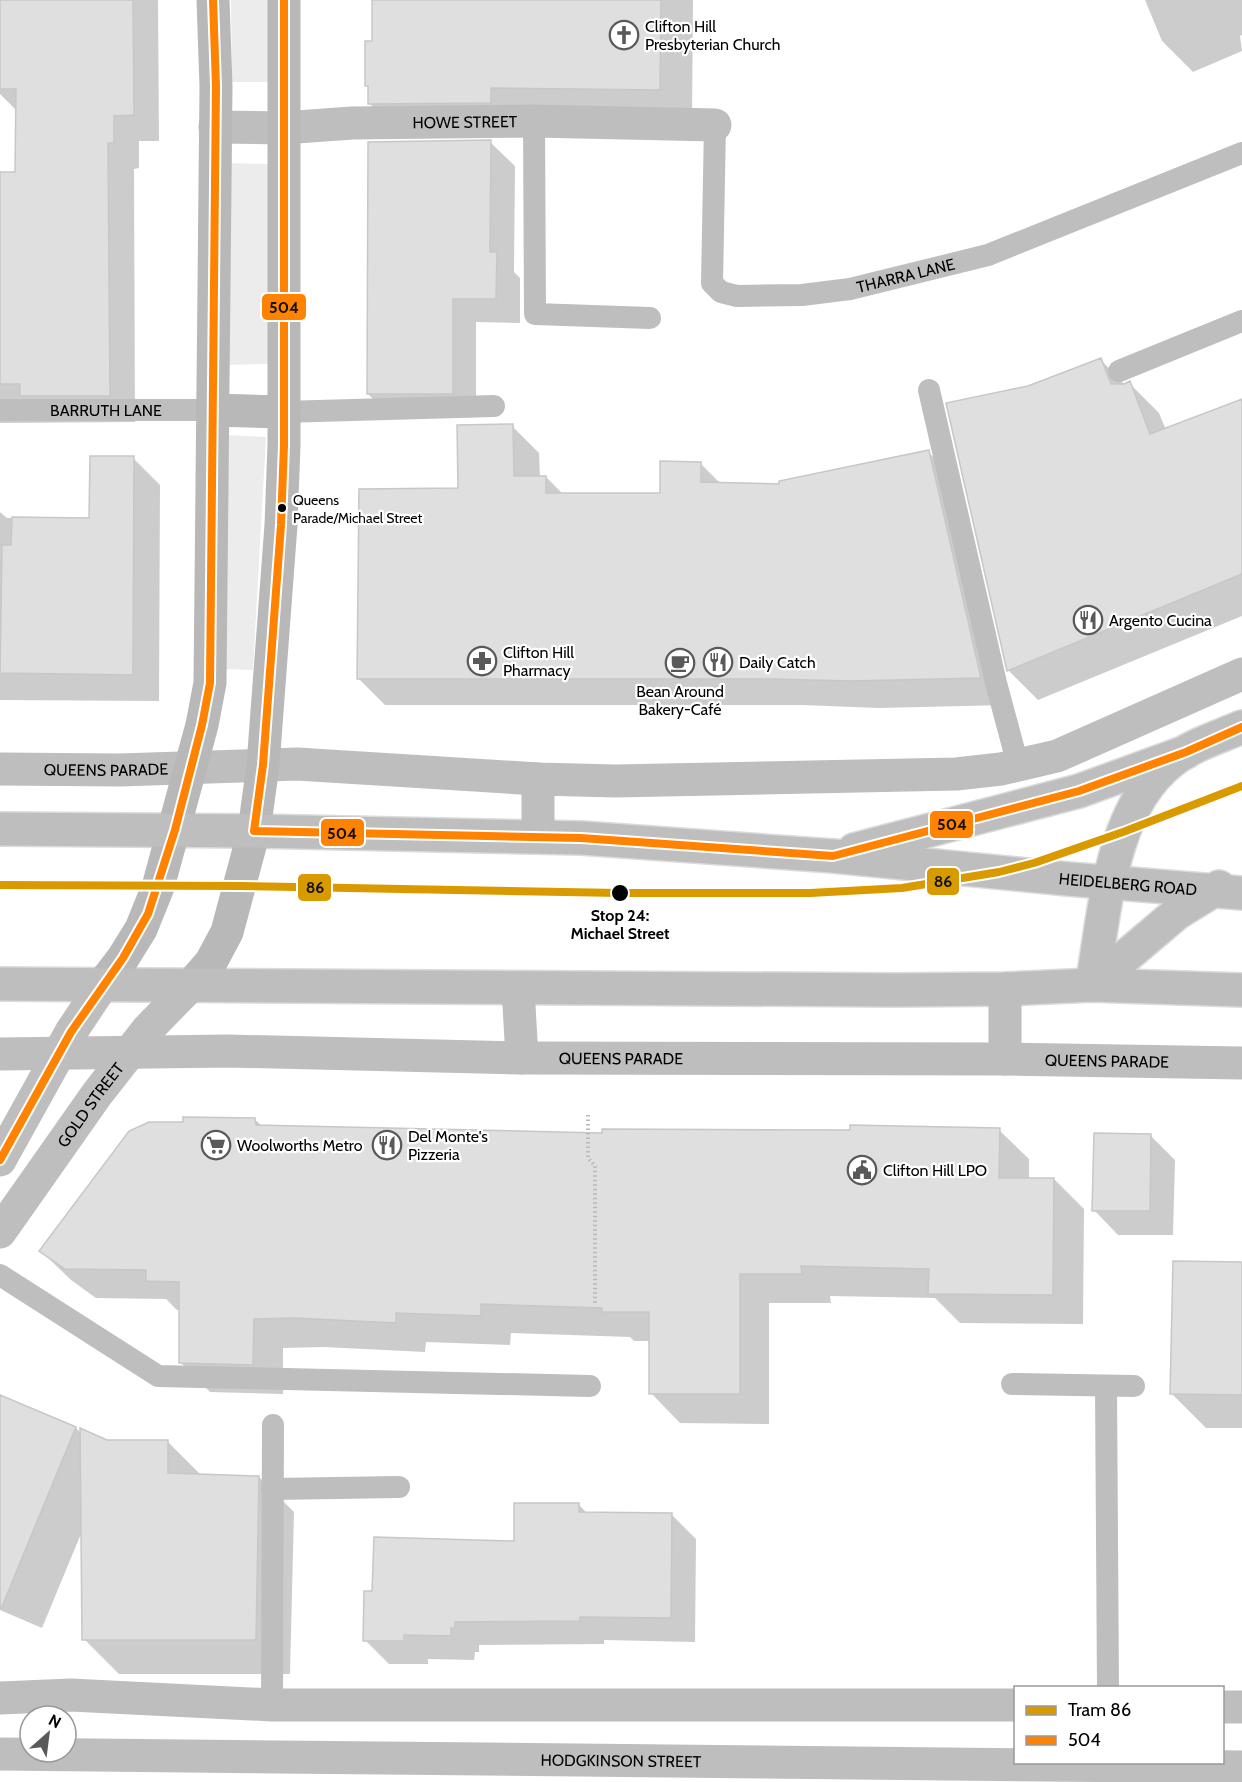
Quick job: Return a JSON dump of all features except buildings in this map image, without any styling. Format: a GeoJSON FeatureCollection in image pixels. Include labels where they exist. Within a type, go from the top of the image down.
{"type":"FeatureCollection","features":[{"type":"Feature","properties":{"kind":"street"},"geometry":{"type":"LineString","coordinates":[[0,1160],[59,1053],[103,984],[123,958],[148,914],[175,830],[210,684],[215,127],[213,0]]}},
{"type":"Feature","properties":{"kind":"street"},"geometry":{"type":"LineString","coordinates":[[191,985],[211,962],[227,932],[254,831],[263,765],[281,525],[284,445],[282,412],[284,0]]}},
{"type":"Feature","properties":{"kind":"street","name":"HOWE STREET"},"geometry":{"type":"LineString","coordinates":[[215,127],[283,128],[352,123],[534,122],[715,125]]}},
{"type":"Feature","properties":{"kind":"street"},"geometry":{"type":"LineString","coordinates":[[212,410],[282,412]]}},
{"type":"Feature","properties":{"kind":"street","name":"QUEENS PARADE"},"geometry":{"type":"LineString","coordinates":[[0,769],[332,765],[538,779],[615,781],[956,774],[1001,769],[1057,756],[1242,674]]}},
{"type":"Feature","properties":{"kind":"street"},"geometry":{"type":"LineString","coordinates":[[0,829],[538,836],[833,856],[1079,791],[1186,752],[1242,727]]}},
{"type":"Feature","properties":{"kind":"street"},"geometry":{"type":"LineString","coordinates":[[1092,985],[1110,882],[1123,832],[1135,803],[1156,774],[1186,752]]}},
{"type":"Feature","properties":{"kind":"street"},"geometry":{"type":"LineString","coordinates":[[538,779],[538,836]]}},
{"type":"Feature","properties":{"kind":"street","name":"HEIDELBERG ROAD"},"geometry":{"type":"LineString","coordinates":[[833,856],[1226,892]]}},
{"type":"Feature","properties":{"kind":"street"},"geometry":{"type":"LineString","coordinates":[[1092,985],[1177,913],[1226,892],[1242,877]]}},
{"type":"Feature","properties":{"kind":"street"},"geometry":{"type":"LineString","coordinates":[[0,984],[894,990],[1005,989],[1092,985],[1242,990]]}},
{"type":"Feature","properties":{"kind":"street","name":"GOLD STREET"},"geometry":{"type":"LineString","coordinates":[[0,1232],[78,1119],[148,1029],[191,985]]}},
{"type":"Feature","properties":{"kind":"street"},"geometry":{"type":"LineString","coordinates":[[518,988],[522,1058]]}},
{"type":"Feature","properties":{"kind":"street"},"geometry":{"type":"LineString","coordinates":[[1005,989],[1005,1059]]}},
{"type":"Feature","properties":{"kind":"street","name":"QUEENS PARADE"},"geometry":{"type":"LineString","coordinates":[[0,1054],[228,1052],[522,1058],[1005,1059],[1242,1063]]}},
{"type":"Feature","properties":{"kind":"street"},"geometry":{"type":"LineString","coordinates":[[0,1698],[71,1695],[272,1705],[1014,1705]]}},
{"type":"Feature","properties":{"kind":"street"},"geometry":{"type":"LineString","coordinates":[[1224,1707],[1242,1707]]}},
{"type":"Feature","properties":{"kind":"street","name":"HODGKINSON STREET"},"geometry":{"type":"LineString","coordinates":[[0,1754],[1242,1767]]}},
{"type":"Feature","properties":{"kind":"lane"},"geometry":{"type":"LineString","coordinates":[[534,122],[535,314],[650,318]]}},
{"type":"Feature","properties":{"kind":"lane","name":"THARRA LANE"},"geometry":{"type":"LineString","coordinates":[[715,125],[712,283],[721,292],[737,296],[802,295],[850,289],[988,255],[1242,153]]}},
{"type":"Feature","properties":{"kind":"lane"},"geometry":{"type":"LineString","coordinates":[[1119,371],[1242,321]]}},
{"type":"Feature","properties":{"kind":"lane"},"geometry":{"type":"LineString","coordinates":[[929,390],[996,683],[1018,765]]}},
{"type":"Feature","properties":{"kind":"lane"},"geometry":{"type":"LineString","coordinates":[[282,412],[494,405]]}},
{"type":"Feature","properties":{"kind":"lane","name":"BARRUTH LANE"},"geometry":{"type":"LineString","coordinates":[[0,410],[212,410]]}},
{"type":"Feature","properties":{"kind":"lane"},"geometry":{"type":"LineString","coordinates":[[0,1275],[158,1376],[590,1386]]}},
{"type":"Feature","properties":{"kind":"lane"},"geometry":{"type":"LineString","coordinates":[[1012,1384],[1134,1386]]}},
{"type":"Feature","properties":{"kind":"lane"},"geometry":{"type":"LineString","coordinates":[[1106,1387],[1108,1686]]}},
{"type":"Feature","properties":{"kind":"lane"},"geometry":{"type":"LineString","coordinates":[[272,1705],[273,1425]]}},
{"type":"Feature","properties":{"kind":"lane"},"geometry":{"type":"LineString","coordinates":[[272,1489],[399,1487]]}},
{"type":"Feature","properties":{"kind":"path"},"geometry":{"type":"LineString","coordinates":[[588,1115],[588,1158],[596,1166],[595,1305]]}},
{"type":"Feature","properties":{"kind":"shaded area"},"geometry":{"type":"Polygon","coordinates":[[[231,0],[271,0],[272,82],[232,82],[231,0]]]}},
{"type":"Feature","properties":{"kind":"shaded area"},"geometry":{"type":"Polygon","coordinates":[[[229,163],[270,164],[268,364],[226,365],[229,163]]]}},
{"type":"Feature","properties":{"kind":"shaded area"},"geometry":{"type":"Polygon","coordinates":[[[226,435],[266,437],[253,670],[224,669],[226,435]]]}},
{"type":"Feature","properties":{"kind":"tram line","name":"86"},"geometry":{"type":"LineString","coordinates":[[0,885],[241,886],[620,893],[810,893],[902,888],[999,872],[1034,863],[1123,832],[1242,786]]}},
{"type":"Feature","properties":{"kind":"transit line","name":"504"},"geometry":{"type":"LineString","coordinates":[[0,1160],[71,1032],[123,958],[148,914],[175,830],[202,725],[210,683],[216,86],[213,0]]}},
{"type":"Feature","properties":{"kind":"transit line","name":"504"},"geometry":{"type":"LineString","coordinates":[[284,0],[284,445],[281,525],[263,765],[254,831],[581,838],[833,856],[1079,791],[1186,752],[1242,727]]}},
{"type":"Feature","properties":{"kind":"place","name":"Clifton Hill Presbyterian Church"},"geometry":{"type":"Point","coordinates":[624,35]}},
{"type":"Feature","properties":{"kind":"place","name":"Queens Parade/Michael Street"},"geometry":{"type":"Point","coordinates":[282,508]}},
{"type":"Feature","properties":{"kind":"place","name":"Argento Cucina"},"geometry":{"type":"Point","coordinates":[1088,620]}},
{"type":"Feature","properties":{"kind":"place","name":"Clifton Hill Pharmacy"},"geometry":{"type":"Point","coordinates":[482,661]}},
{"type":"Feature","properties":{"kind":"place","name":"Daily Catch"},"geometry":{"type":"Point","coordinates":[718,662]}},
{"type":"Feature","properties":{"kind":"place","name":"Bean Around Bakery-Café"},"geometry":{"type":"Point","coordinates":[680,663]}},
{"type":"Feature","properties":{"kind":"place","name":"Stop 24: Michael Street"},"geometry":{"type":"Point","coordinates":[620,893]}},
{"type":"Feature","properties":{"kind":"place","name":"Woolworths Metro"},"geometry":{"type":"Point","coordinates":[216,1145]}},
{"type":"Feature","properties":{"kind":"place","name":"Del Monte's Pizzeria"},"geometry":{"type":"Point","coordinates":[387,1145]}},
{"type":"Feature","properties":{"kind":"place","name":"Clifton Hill LPO"},"geometry":{"type":"Point","coordinates":[862,1170]}}]}
